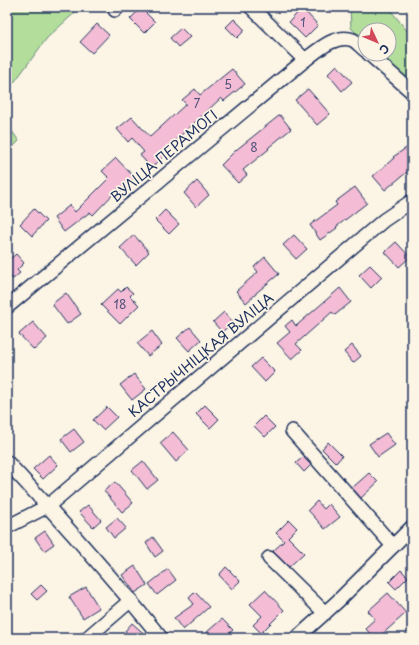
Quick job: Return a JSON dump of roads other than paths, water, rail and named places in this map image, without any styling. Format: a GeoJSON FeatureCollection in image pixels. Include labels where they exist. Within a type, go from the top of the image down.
{"type":"FeatureCollection","features":[{"type":"Feature","properties":{"kind":"street"},"geometry":{"type":"LineString","coordinates":[[251,7],[305,60]]}},
{"type":"Feature","properties":{"kind":"street","name":"ВУЛІЦА ПЕРАМОГІ"},"geometry":{"type":"LineString","coordinates":[[7,308],[305,60],[335,40],[346,38],[354,40],[357,43]]}},
{"type":"Feature","properties":{"kind":"street"},"geometry":{"type":"LineString","coordinates":[[378,62],[412,92]]}},
{"type":"Feature","properties":{"kind":"street","name":"КАСТРЫЧНІЦКАЯ ВУЛІЦА"},"geometry":{"type":"LineString","coordinates":[[7,527],[48,506],[384,220],[412,202]]}},
{"type":"Feature","properties":{"kind":"street"},"geometry":{"type":"LineString","coordinates":[[292,431],[393,546]]}},
{"type":"Feature","properties":{"kind":"street"},"geometry":{"type":"LineString","coordinates":[[7,462],[131,600],[161,638]]}},
{"type":"Feature","properties":{"kind":"street"},"geometry":{"type":"LineString","coordinates":[[297,638],[325,613],[412,527]]}},
{"type":"Feature","properties":{"kind":"street"},"geometry":{"type":"LineString","coordinates":[[269,558],[325,613]]}},
{"type":"Feature","properties":{"kind":"street"},"geometry":{"type":"LineString","coordinates":[[87,638],[131,600]]}},
{"type":"Feature","properties":{"kind":"railway"},"geometry":{"type":"LineString","coordinates":[[407,7],[412,13]]}}]}
